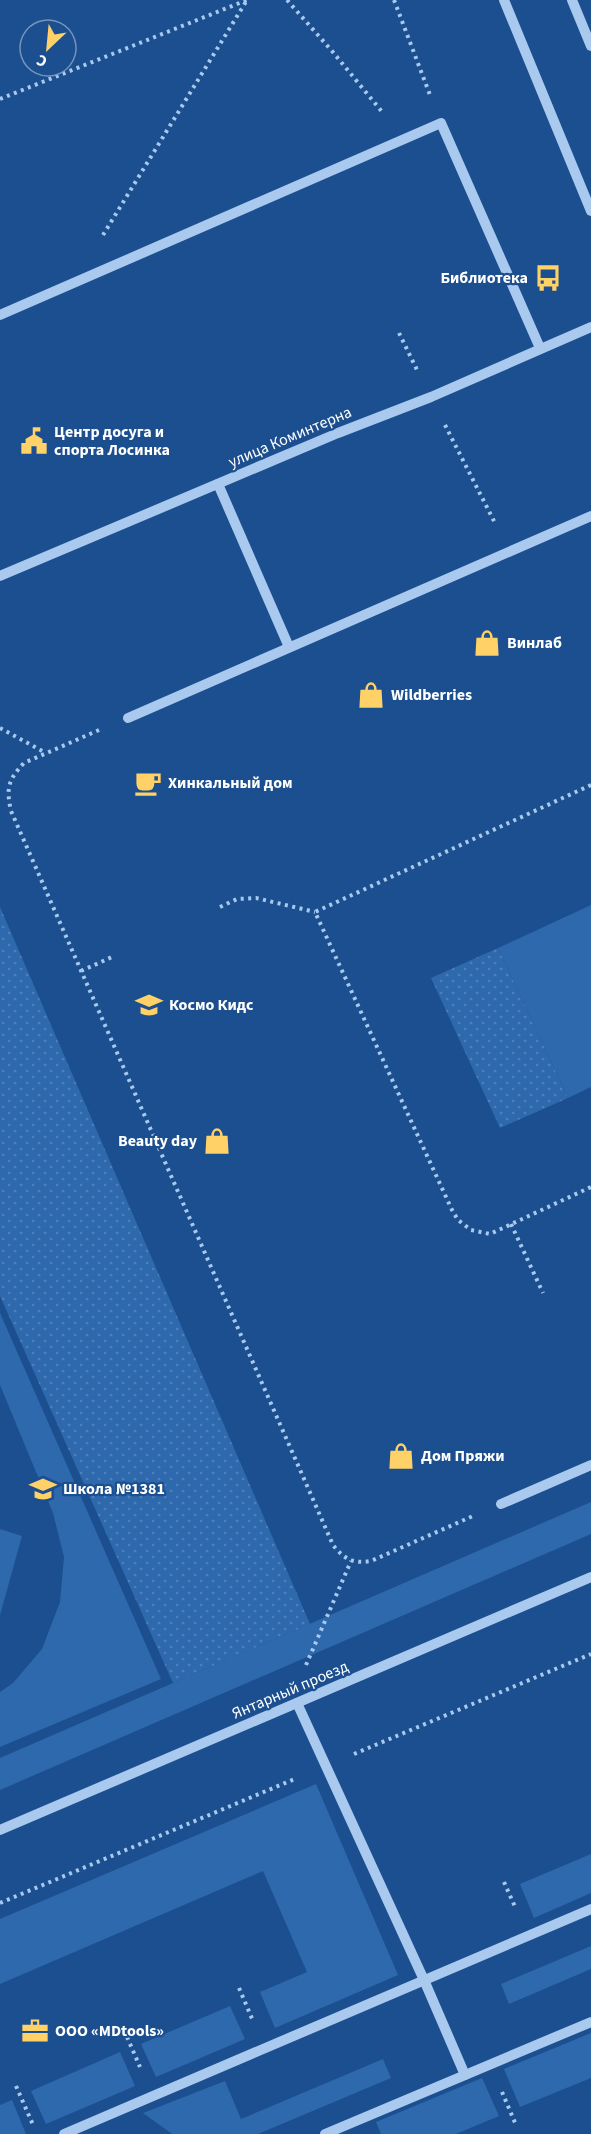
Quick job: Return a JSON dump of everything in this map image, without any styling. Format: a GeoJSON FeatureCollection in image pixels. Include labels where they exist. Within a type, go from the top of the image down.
{"type":"FeatureCollection","features":[{"type":"Feature","properties":{"kind":"street"},"geometry":{"type":"LineString","coordinates":[[504,0],[591,211]]}},
{"type":"Feature","properties":{"kind":"street"},"geometry":{"type":"LineString","coordinates":[[572,0],[591,46]]}},
{"type":"Feature","properties":{"kind":"street"},"geometry":{"type":"LineString","coordinates":[[0,315],[441,123],[540,348]]}},
{"type":"Feature","properties":{"kind":"street","name":"улица Коминтерна"},"geometry":{"type":"LineString","coordinates":[[0,576],[338,433],[431,397],[591,327]]}},
{"type":"Feature","properties":{"kind":"street"},"geometry":{"type":"LineString","coordinates":[[218,484],[289,647]]}},
{"type":"Feature","properties":{"kind":"street"},"geometry":{"type":"LineString","coordinates":[[128,718],[591,516]]}},
{"type":"Feature","properties":{"kind":"street"},"geometry":{"type":"LineString","coordinates":[[501,1504],[591,1465]]}},
{"type":"Feature","properties":{"kind":"street","name":"Янтарный проезд"},"geometry":{"type":"LineString","coordinates":[[0,1830],[591,1577]]}},
{"type":"Feature","properties":{"kind":"street"},"geometry":{"type":"LineString","coordinates":[[297,1703],[465,2075]]}},
{"type":"Feature","properties":{"kind":"street"},"geometry":{"type":"LineString","coordinates":[[64,2134],[591,1909]]}},
{"type":"Feature","properties":{"kind":"street"},"geometry":{"type":"LineString","coordinates":[[325,2134],[591,2022]]}},
{"type":"Feature","properties":{"kind":"path"},"geometry":{"type":"LineString","coordinates":[[0,99],[247,0]]}},
{"type":"Feature","properties":{"kind":"path"},"geometry":{"type":"LineString","coordinates":[[74,282],[247,0]]}},
{"type":"Feature","properties":{"kind":"path"},"geometry":{"type":"LineString","coordinates":[[286,0],[405,139]]}},
{"type":"Feature","properties":{"kind":"path"},"geometry":{"type":"LineString","coordinates":[[394,0],[441,123]]}},
{"type":"Feature","properties":{"kind":"path"},"geometry":{"type":"LineString","coordinates":[[399,333],[510,551]]}},
{"type":"Feature","properties":{"kind":"path"},"geometry":{"type":"LineString","coordinates":[[128,718],[24,763],[10,781],[8,794],[11,810],[333,1545],[342,1556],[351,1561],[360,1563],[371,1561],[501,1504]]}},
{"type":"Feature","properties":{"kind":"path"},"geometry":{"type":"LineString","coordinates":[[0,728],[46,753]]}},
{"type":"Feature","properties":{"kind":"path"},"geometry":{"type":"LineString","coordinates":[[220,907],[237,899],[256,898],[315,912],[591,785]]}},
{"type":"Feature","properties":{"kind":"path"},"geometry":{"type":"LineString","coordinates":[[315,912],[452,1210],[464,1225],[490,1234],[591,1187]]}},
{"type":"Feature","properties":{"kind":"path"},"geometry":{"type":"LineString","coordinates":[[81,971],[112,957]]}},
{"type":"Feature","properties":{"kind":"path"},"geometry":{"type":"LineString","coordinates":[[511,1224],[543,1293]]}},
{"type":"Feature","properties":{"kind":"path"},"geometry":{"type":"LineString","coordinates":[[303,1673],[351,1561]]}},
{"type":"Feature","properties":{"kind":"path"},"geometry":{"type":"LineString","coordinates":[[16,2086],[37,2134]]}},
{"type":"Feature","properties":{"kind":"shaded area"},"geometry":{"type":"Polygon","coordinates":[[[591,905],[591,1087],[568,1098],[498,948],[591,905]]]}},
{"type":"Feature","properties":{"kind":"shaded area"},"geometry":{"type":"Polygon","coordinates":[[[0,907],[310,1624],[173,1683],[0,1296],[0,907]]]}},
{"type":"Feature","properties":{"kind":"shaded area"},"geometry":{"type":"Polygon","coordinates":[[[498,948],[568,1098],[500,1128],[431,978],[498,948]]]}},
{"type":"Feature","properties":{"kind":"shaded area"},"geometry":{"type":"Polygon","coordinates":[[[0,1313],[161,1679],[0,1747],[0,1692],[13,1683],[42,1649],[60,1602],[64,1557],[53,1513],[0,1385],[0,1313]]]}},
{"type":"Feature","properties":{"kind":"shaded area"},"geometry":{"type":"Polygon","coordinates":[[[591,1502],[591,1534],[0,1790],[0,1758],[591,1502]]]}},
{"type":"Feature","properties":{"kind":"shaded area"},"geometry":{"type":"Polygon","coordinates":[[[0,1529],[22,1536],[0,1615],[0,1529]]]}},
{"type":"Feature","properties":{"kind":"shaded area"},"geometry":{"type":"Polygon","coordinates":[[[316,1784],[398,1975],[275,2028],[260,1992],[307,1972],[263,1871],[0,1984],[0,1919],[316,1784]]]}},
{"type":"Feature","properties":{"kind":"shaded area"},"geometry":{"type":"Polygon","coordinates":[[[591,1854],[591,1893],[534,1918],[520,1884],[591,1854]]]}},
{"type":"Feature","properties":{"kind":"shaded area"},"geometry":{"type":"Polygon","coordinates":[[[591,1946],[591,1969],[509,2004],[501,1984],[591,1946]]]}},
{"type":"Feature","properties":{"kind":"shaded area"},"geometry":{"type":"Polygon","coordinates":[[[230,2006],[245,2039],[156,2077],[141,2044],[230,2006]]]}},
{"type":"Feature","properties":{"kind":"shaded area"},"geometry":{"type":"Polygon","coordinates":[[[591,2033],[591,2078],[520,2107],[504,2069],[591,2033]]]}},
{"type":"Feature","properties":{"kind":"shaded area"},"geometry":{"type":"Polygon","coordinates":[[[120,2052],[135,2086],[46,2124],[31,2091],[120,2052]]]}},
{"type":"Feature","properties":{"kind":"shaded area"},"geometry":{"type":"Polygon","coordinates":[[[383,2059],[391,2078],[258,2134],[172,2134],[143,2113],[225,2081],[241,2119],[383,2059]]]}},
{"type":"Feature","properties":{"kind":"shaded area"},"geometry":{"type":"Polygon","coordinates":[[[482,2078],[499,2116],[456,2134],[381,2134],[376,2122],[482,2078]]]}},
{"type":"Feature","properties":{"kind":"shaded area"},"geometry":{"type":"Polygon","coordinates":[[[12,2100],[26,2134],[0,2134],[0,2105],[12,2100]]]}},
{"type":"Feature","properties":{"kind":"place","name":"Библиотека"},"geometry":{"type":"Point","coordinates":[548,278]}},
{"type":"Feature","properties":{"kind":"place","name":"Центр досуга и спорта Лосинка"},"geometry":{"type":"Point","coordinates":[34,441]}},
{"type":"Feature","properties":{"kind":"place","name":"Винлаб"},"geometry":{"type":"Point","coordinates":[487,643]}},
{"type":"Feature","properties":{"kind":"place","name":"Wildberries"},"geometry":{"type":"Point","coordinates":[371,695]}},
{"type":"Feature","properties":{"kind":"place","name":"Хинкальный дом"},"geometry":{"type":"Point","coordinates":[148,783]}},
{"type":"Feature","properties":{"kind":"place","name":"Космо Кидс"},"geometry":{"type":"Point","coordinates":[149,1005]}},
{"type":"Feature","properties":{"kind":"place","name":"Beauty day"},"geometry":{"type":"Point","coordinates":[217,1141]}},
{"type":"Feature","properties":{"kind":"place","name":"Дом Пряжи"},"geometry":{"type":"Point","coordinates":[401,1456]}},
{"type":"Feature","properties":{"kind":"place","name":"Школа №1381"},"geometry":{"type":"Point","coordinates":[43,1489]}},
{"type":"Feature","properties":{"kind":"place","name":"ООО «MDtools»"},"geometry":{"type":"Point","coordinates":[35,2031]}}]}
